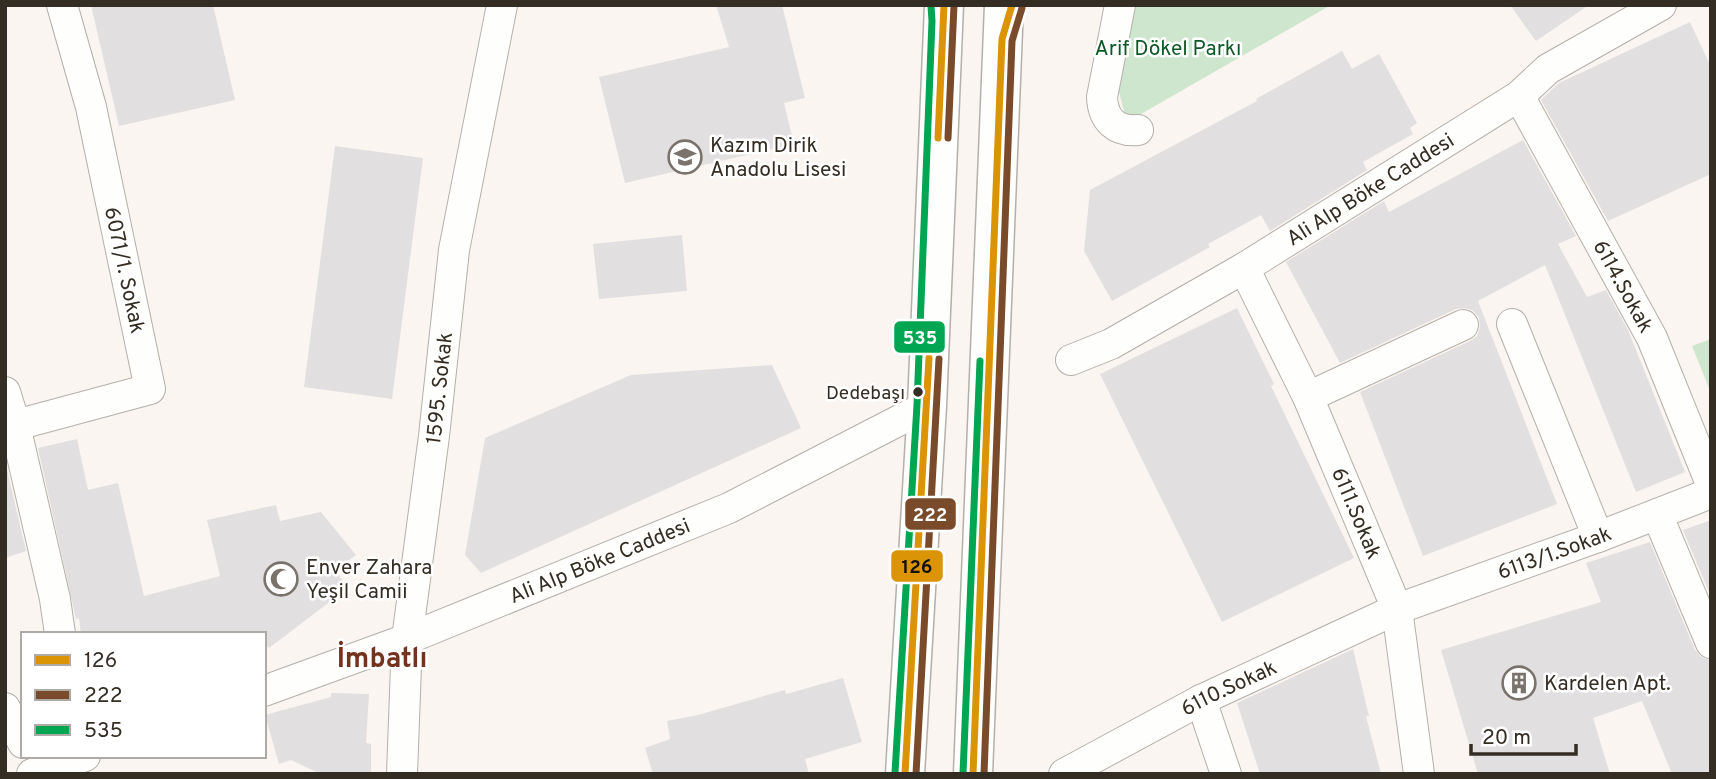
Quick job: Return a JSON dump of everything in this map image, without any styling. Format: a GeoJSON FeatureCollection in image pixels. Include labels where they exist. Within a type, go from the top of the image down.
{"type":"FeatureCollection","features":[{"type":"Feature","properties":{"kind":"highway"},"geometry":{"type":"LineString","coordinates":[[905,774],[927,406],[943,11]]}},
{"type":"Feature","properties":{"kind":"highway"},"geometry":{"type":"LineString","coordinates":[[973,774],[1006,17]]}},
{"type":"Feature","properties":{"kind":"street","name":"6071/1. Sokak"},"geometry":{"type":"LineString","coordinates":[[10,427],[150,389],[91,107],[62,5]]}},
{"type":"Feature","properties":{"kind":"street","name":"1595. Sokak"},"geometry":{"type":"LineString","coordinates":[[402,774],[407,639],[435,436],[454,250],[502,5]]}},
{"type":"Feature","properties":{"kind":"street"},"geometry":{"type":"LineString","coordinates":[[1120,5],[1102,109],[1108,120],[1117,127],[1127,131],[1138,130]]}},
{"type":"Feature","properties":{"kind":"street","name":"Ali Alp Böke Caddesi"},"geometry":{"type":"LineString","coordinates":[[1071,360],[1111,344],[1244,268],[1519,96],[1548,69],[1661,5]]}},
{"type":"Feature","properties":{"kind":"street","name":"6114.Sokak"},"geometry":{"type":"LineString","coordinates":[[1519,96],[1652,338],[1711,484]]}},
{"type":"Feature","properties":{"kind":"street","name":"6111.Sokak"},"geometry":{"type":"LineString","coordinates":[[1244,268],[1308,397],[1397,609],[1419,774]]}},
{"type":"Feature","properties":{"kind":"street"},"geometry":{"type":"LineString","coordinates":[[1512,324],[1598,537]]}},
{"type":"Feature","properties":{"kind":"street"},"geometry":{"type":"LineString","coordinates":[[1308,397],[1464,325]]}},
{"type":"Feature","properties":{"kind":"street"},"geometry":{"type":"LineString","coordinates":[[5,392],[10,427],[55,599],[61,632]]}},
{"type":"Feature","properties":{"kind":"street","name":"Ali Alp Böke Caddesi"},"geometry":{"type":"LineString","coordinates":[[266,690],[407,639],[729,508],[927,406]]}},
{"type":"Feature","properties":{"kind":"street","name":"6113/1.Sokak"},"geometry":{"type":"LineString","coordinates":[[1397,609],[1598,537],[1711,492]]}},
{"type":"Feature","properties":{"kind":"street"},"geometry":{"type":"LineString","coordinates":[[1657,514],[1710,639]]}},
{"type":"Feature","properties":{"kind":"street","name":"6110.Sokak"},"geometry":{"type":"LineString","coordinates":[[1065,774],[1201,700],[1397,609]]}},
{"type":"Feature","properties":{"kind":"street"},"geometry":{"type":"LineString","coordinates":[[1201,700],[1226,774]]}},
{"type":"Feature","properties":{"kind":"street"},"geometry":{"type":"LineString","coordinates":[[5,708],[21,739]]}},
{"type":"Feature","properties":{"kind":"street"},"geometry":{"type":"LineString","coordinates":[[32,767],[75,758]]}},
{"type":"Feature","properties":{"kind":"green space","name":"Arif Dökel Parkı"},"geometry":{"type":"Polygon","coordinates":[[[1134,5],[1331,5],[1127,122],[1116,81],[1134,5]]]}},
{"type":"Feature","properties":{"kind":"green space"},"geometry":{"type":"Polygon","coordinates":[[[1711,339],[1711,393],[1692,346],[1711,339]]]}},
{"type":"Feature","properties":{"kind":"building"},"geometry":{"type":"Polygon","coordinates":[[[91,5],[213,5],[235,100],[119,126],[91,5]]]}},
{"type":"Feature","properties":{"kind":"building","name":"Kazım Dirik Anadolu Lisesi"},"geometry":{"type":"Polygon","coordinates":[[[716,5],[782,5],[805,98],[784,103],[794,144],[625,183],[599,77],[729,47],[716,5]]]}},
{"type":"Feature","properties":{"kind":"building"},"geometry":{"type":"Polygon","coordinates":[[[1510,5],[1589,5],[1536,41],[1510,5]]]}},
{"type":"Feature","properties":{"kind":"building"},"geometry":{"type":"Polygon","coordinates":[[[1690,22],[1711,67],[1711,174],[1608,221],[1541,100],[1559,83],[1690,22]]]}},
{"type":"Feature","properties":{"kind":"building"},"geometry":{"type":"Polygon","coordinates":[[[1342,51],[1352,69],[1379,54],[1417,123],[1410,128],[1413,134],[1363,162],[1367,170],[1270,231],[1261,215],[1208,244],[1210,247],[1112,301],[1084,251],[1090,190],[1257,101],[1256,99],[1342,51]]]}},
{"type":"Feature","properties":{"kind":"building"},"geometry":{"type":"Polygon","coordinates":[[[1523,140],[1576,236],[1558,244],[1587,297],[1606,290],[1628,330],[1685,472],[1636,492],[1545,265],[1478,301],[1557,504],[1423,556],[1360,392],[1470,341],[1477,336],[1479,317],[1472,310],[1456,309],[1340,363],[1286,262],[1384,201],[1389,212],[1523,140]]]}},
{"type":"Feature","properties":{"kind":"building"},"geometry":{"type":"Polygon","coordinates":[[[335,146],[423,158],[392,399],[304,387],[335,146]]]}},
{"type":"Feature","properties":{"kind":"building"},"geometry":{"type":"Polygon","coordinates":[[[682,235],[687,291],[599,299],[593,244],[682,235]]]}},
{"type":"Feature","properties":{"kind":"building"},"geometry":{"type":"Polygon","coordinates":[[[1237,308],[1274,384],[1271,386],[1354,558],[1222,622],[1100,374],[1237,308]]]}},
{"type":"Feature","properties":{"kind":"building"},"geometry":{"type":"Polygon","coordinates":[[[772,365],[801,428],[481,573],[465,555],[485,438],[631,375],[772,365]]]}},
{"type":"Feature","properties":{"kind":"building"},"geometry":{"type":"Polygon","coordinates":[[[77,439],[88,490],[118,483],[144,596],[220,576],[207,520],[276,505],[280,521],[321,512],[356,555],[335,570],[348,588],[269,648],[266,644],[266,632],[81,632],[38,448],[77,439]]]}},
{"type":"Feature","properties":{"kind":"building"},"geometry":{"type":"Polygon","coordinates":[[[5,461],[26,551],[5,558],[5,461]]]}},
{"type":"Feature","properties":{"kind":"building"},"geometry":{"type":"Polygon","coordinates":[[[1711,520],[1711,597],[1683,530],[1711,520]]]}},
{"type":"Feature","properties":{"kind":"building"},"geometry":{"type":"Polygon","coordinates":[[[1650,542],[1695,650],[1701,657],[1711,660],[1711,774],[1672,774],[1642,701],[1593,718],[1610,774],[1478,774],[1441,650],[1601,602],[1586,563],[1650,542]]]}},
{"type":"Feature","properties":{"kind":"building"},"geometry":{"type":"Polygon","coordinates":[[[1353,649],[1381,774],[1260,774],[1237,703],[1353,649]]]}},
{"type":"Feature","properties":{"kind":"building"},"geometry":{"type":"Polygon","coordinates":[[[843,678],[862,742],[805,759],[809,774],[653,774],[645,748],[670,739],[667,721],[785,690],[786,694],[843,678]]]}},
{"type":"Feature","properties":{"kind":"building"},"geometry":{"type":"Polygon","coordinates":[[[331,693],[369,694],[366,743],[371,744],[371,774],[321,774],[291,760],[279,764],[266,715],[331,697],[331,693]]]}},
{"type":"Feature","properties":{"kind":"transit line","name":"126"},"geometry":{"type":"LineString","coordinates":[[938,138],[944,5]]}},
{"type":"Feature","properties":{"kind":"transit line","name":"222"},"geometry":{"type":"LineString","coordinates":[[948,138],[954,5]]}},
{"type":"Feature","properties":{"kind":"transit line","name":"126"},"geometry":{"type":"LineString","coordinates":[[973,774],[1002,39],[1012,5]]}},
{"type":"Feature","properties":{"kind":"transit line","name":"535"},"geometry":{"type":"LineString","coordinates":[[895,773],[917,405],[931,6]]}},
{"type":"Feature","properties":{"kind":"transit line","name":"222"},"geometry":{"type":"LineString","coordinates":[[984,774],[1012,41],[1022,8]]}},
{"type":"Feature","properties":{"kind":"transit line","name":"126"},"geometry":{"type":"LineString","coordinates":[[905,774],[929,358]]}},
{"type":"Feature","properties":{"kind":"transit line","name":"222"},"geometry":{"type":"LineString","coordinates":[[916,774],[939,359]]}},
{"type":"Feature","properties":{"kind":"transit line","name":"535"},"geometry":{"type":"LineString","coordinates":[[963,774],[980,361]]}},
{"type":"Feature","properties":{"kind":"place","name":"Kazım Dirik Anadolu Lisesi"},"geometry":{"type":"Point","coordinates":[685,157]}},
{"type":"Feature","properties":{"kind":"place","name":"Dedebaşı"},"geometry":{"type":"Point","coordinates":[918,392]}},
{"type":"Feature","properties":{"kind":"place","name":"Enver Zahara Yeşil Camii"},"geometry":{"type":"Point","coordinates":[281,579]}},
{"type":"Feature","properties":{"kind":"place","name":"Kardelen Apt."},"geometry":{"type":"Point","coordinates":[1519,683]}},
{"type":"Feature","properties":{"kind":"district","name":"İmbatlı"},"geometry":{"type":"Point","coordinates":[382,657]}}]}
